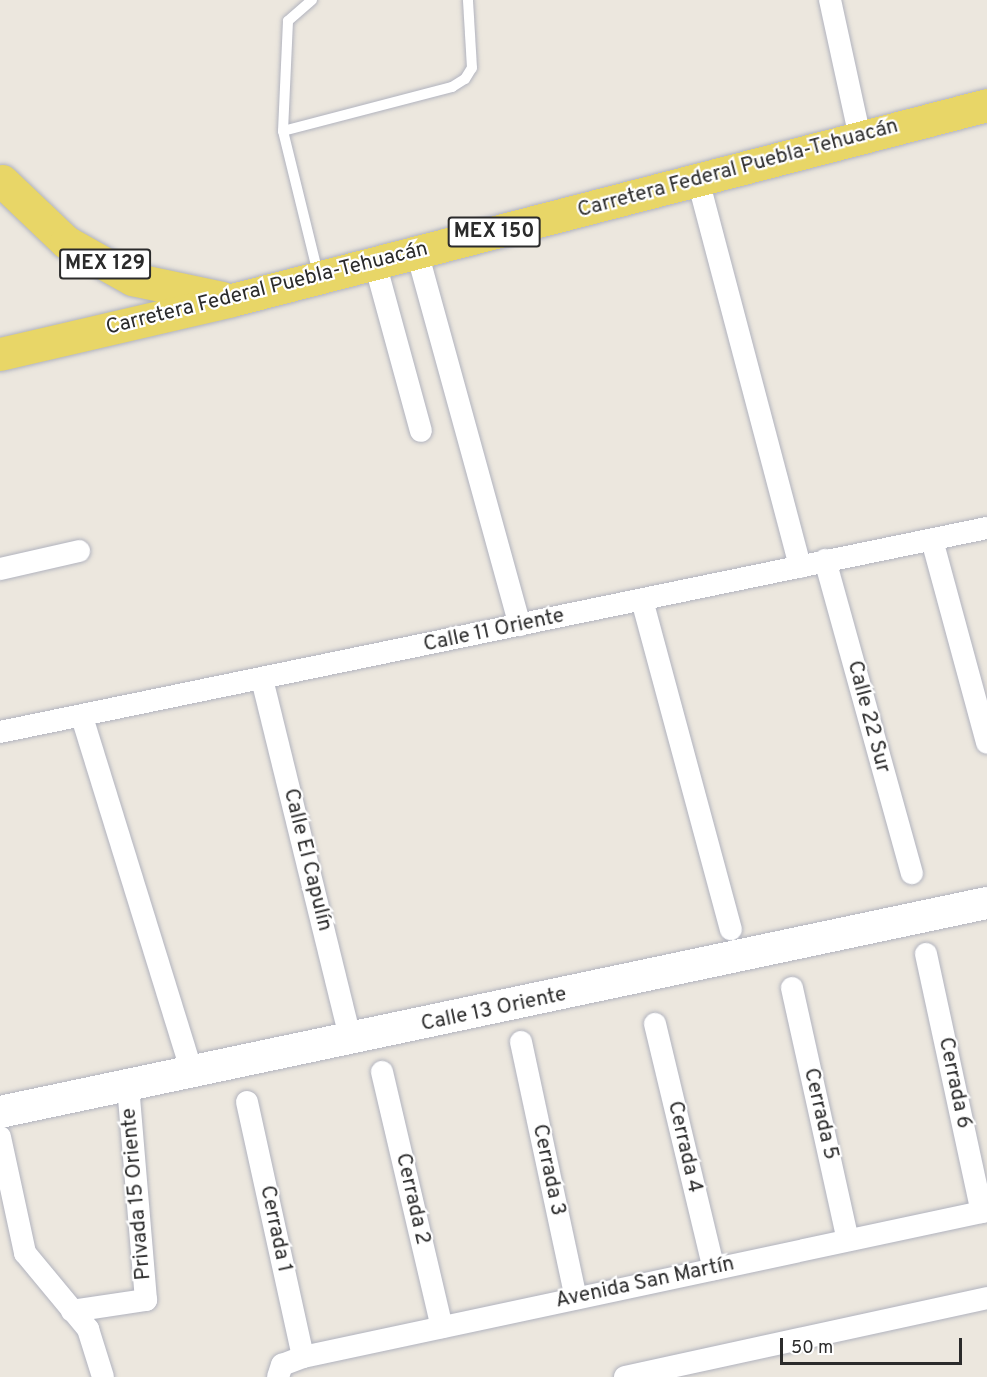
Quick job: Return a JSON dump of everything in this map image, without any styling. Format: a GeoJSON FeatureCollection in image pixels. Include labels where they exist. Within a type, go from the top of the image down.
{"type":"FeatureCollection","features":[{"type":"Feature","properties":{"kind":"main road","name":"Carretera Federal Puebla-Tehuacán"},"geometry":{"type":"LineString","coordinates":[[0,354],[232,300],[987,105]]}},
{"type":"Feature","properties":{"kind":"main road","name":"MEX 129"},"geometry":{"type":"LineString","coordinates":[[1,181],[66,242],[132,279],[232,300]]}},
{"type":"Feature","properties":{"kind":"street"},"geometry":{"type":"LineString","coordinates":[[830,0],[860,138]]}},
{"type":"Feature","properties":{"kind":"street"},"geometry":{"type":"LineString","coordinates":[[698,180],[800,567]]}},
{"type":"Feature","properties":{"kind":"street"},"geometry":{"type":"LineString","coordinates":[[417,252],[520,625]]}},
{"type":"Feature","properties":{"kind":"street"},"geometry":{"type":"LineString","coordinates":[[375,263],[421,431]]}},
{"type":"Feature","properties":{"kind":"street","name":"Calle 11 Oriente"},"geometry":{"type":"LineString","coordinates":[[0,732],[82,717],[987,528]]}},
{"type":"Feature","properties":{"kind":"street"},"geometry":{"type":"LineString","coordinates":[[932,540],[987,742]]}},
{"type":"Feature","properties":{"kind":"street"},"geometry":{"type":"LineString","coordinates":[[0,569],[79,551]]}},
{"type":"Feature","properties":{"kind":"street","name":"Calle 22 Sur"},"geometry":{"type":"LineString","coordinates":[[825,560],[912,873]]}},
{"type":"Feature","properties":{"kind":"street"},"geometry":{"type":"LineString","coordinates":[[642,600],[731,929]]}},
{"type":"Feature","properties":{"kind":"street","name":"Calle El Capulín"},"geometry":{"type":"LineString","coordinates":[[262,679],[351,1041]]}},
{"type":"Feature","properties":{"kind":"street"},"geometry":{"type":"LineString","coordinates":[[82,717],[193,1075]]}},
{"type":"Feature","properties":{"kind":"street","name":"Calle 13 Oriente"},"geometry":{"type":"LineString","coordinates":[[0,1112],[193,1075],[987,903]]}},
{"type":"Feature","properties":{"kind":"street","name":"Cerrada 6"},"geometry":{"type":"LineString","coordinates":[[926,954],[985,1211]]}},
{"type":"Feature","properties":{"kind":"street","name":"Cerrada 5"},"geometry":{"type":"LineString","coordinates":[[792,988],[848,1240]]}},
{"type":"Feature","properties":{"kind":"street","name":"Cerrada 4"},"geometry":{"type":"LineString","coordinates":[[655,1024],[714,1269]]}},
{"type":"Feature","properties":{"kind":"street","name":"Cerrada 3"},"geometry":{"type":"LineString","coordinates":[[521,1042],[576,1298]]}},
{"type":"Feature","properties":{"kind":"street","name":"Cerrada 2"},"geometry":{"type":"LineString","coordinates":[[382,1072],[442,1327]]}},
{"type":"Feature","properties":{"kind":"street","name":"Privada 15 Oriente"},"geometry":{"type":"LineString","coordinates":[[72,1311],[146,1300],[128,1087]]}},
{"type":"Feature","properties":{"kind":"street","name":"Cerrada 1"},"geometry":{"type":"LineString","coordinates":[[247,1102],[303,1357]]}},
{"type":"Feature","properties":{"kind":"street"},"geometry":{"type":"LineString","coordinates":[[0,1137],[25,1253],[88,1329],[103,1377]]}},
{"type":"Feature","properties":{"kind":"street","name":"Avenida San Martín"},"geometry":{"type":"LineString","coordinates":[[303,1357],[985,1211]]}},
{"type":"Feature","properties":{"kind":"street"},"geometry":{"type":"LineString","coordinates":[[624,1377],[987,1298]]}},
{"type":"Feature","properties":{"kind":"street"},"geometry":{"type":"LineString","coordinates":[[278,1377],[282,1365],[303,1357]]}},
{"type":"Feature","properties":{"kind":"lane"},"geometry":{"type":"LineString","coordinates":[[312,0],[288,21],[283,131],[319,278]]}},
{"type":"Feature","properties":{"kind":"lane"},"geometry":{"type":"LineString","coordinates":[[283,131],[453,87],[465,79],[472,68],[468,0]]}}]}
